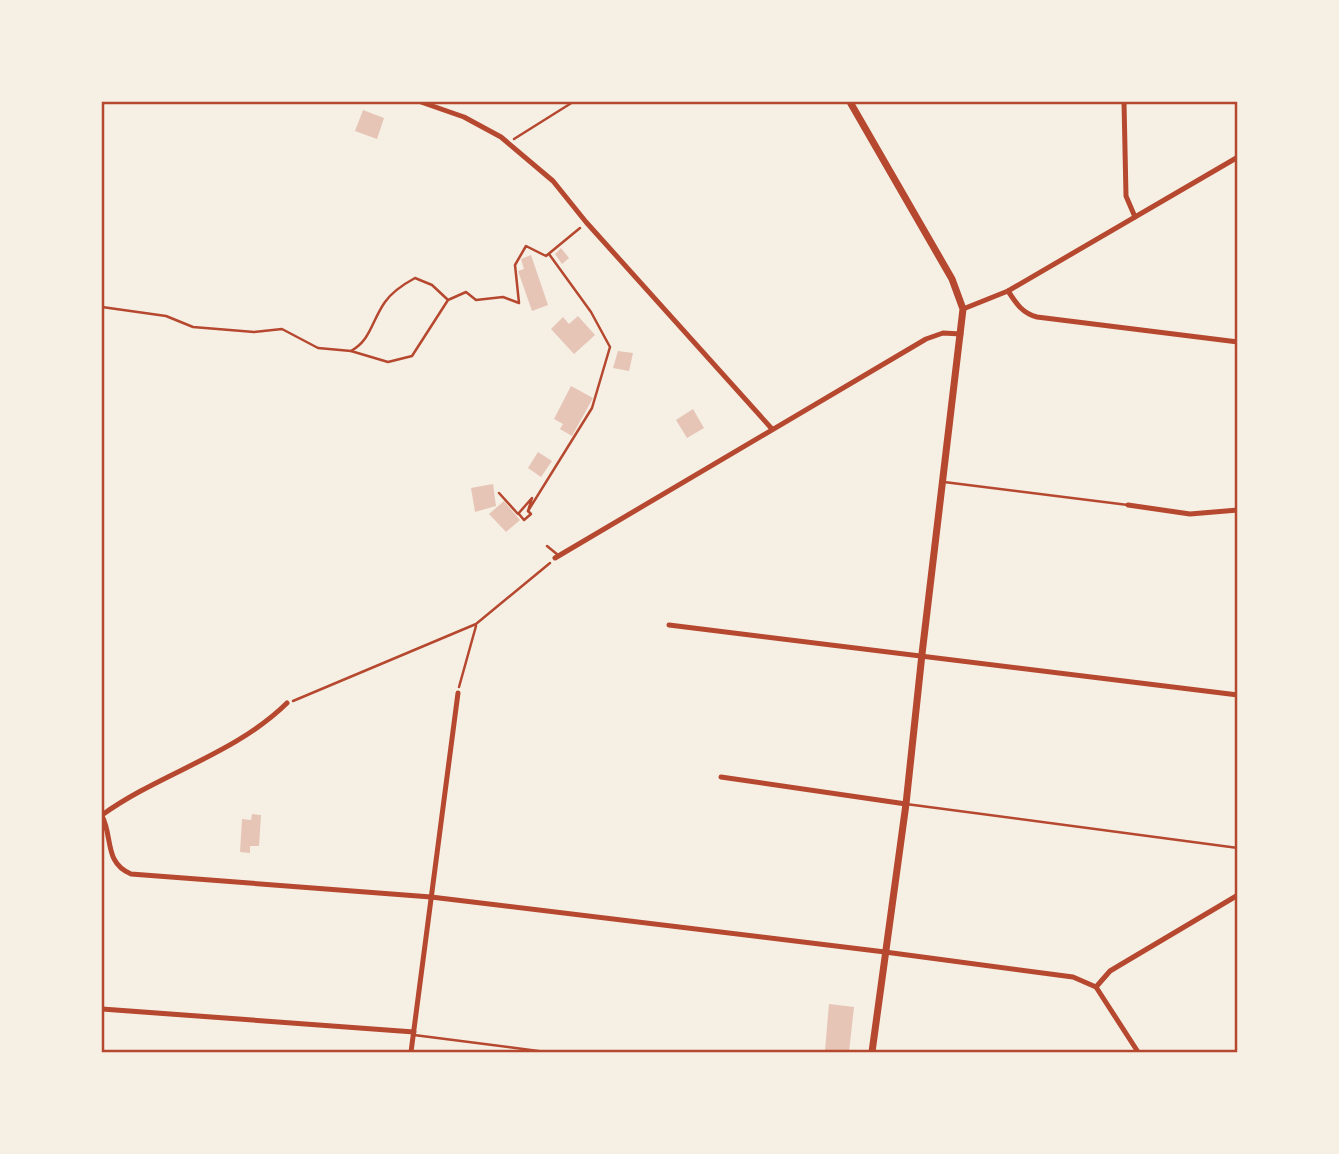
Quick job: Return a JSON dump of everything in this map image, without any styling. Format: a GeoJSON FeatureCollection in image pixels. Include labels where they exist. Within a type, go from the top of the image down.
{"type":"FeatureCollection","features":[{"type":"Feature","properties":{"kind":"street"},"geometry":{"type":"LineString","coordinates":[[421,102],[464,117],[507,143],[554,181],[586,222],[772,429]]}},
{"type":"Feature","properties":{"kind":"street"},"geometry":{"type":"LineString","coordinates":[[850,102],[952,278],[963,309],[906,804],[873,1052]]}},
{"type":"Feature","properties":{"kind":"street"},"geometry":{"type":"LineString","coordinates":[[1124,102],[1126,196],[1135,218]]}},
{"type":"Feature","properties":{"kind":"street"},"geometry":{"type":"LineString","coordinates":[[963,309],[1008,291],[1237,157]]}},
{"type":"Feature","properties":{"kind":"street"},"geometry":{"type":"LineString","coordinates":[[1008,291],[1027,314],[1037,317],[1237,342]]}},
{"type":"Feature","properties":{"kind":"street"},"geometry":{"type":"LineString","coordinates":[[557,557],[926,338],[943,333],[961,334]]}},
{"type":"Feature","properties":{"kind":"street"},"geometry":{"type":"LineString","coordinates":[[1128,505],[1190,514],[1237,510]]}},
{"type":"Feature","properties":{"kind":"street"},"geometry":{"type":"LineString","coordinates":[[669,625],[922,654],[1237,695]]}},
{"type":"Feature","properties":{"kind":"street"},"geometry":{"type":"LineString","coordinates":[[411,1052],[458,693]]}},
{"type":"Feature","properties":{"kind":"street"},"geometry":{"type":"LineString","coordinates":[[287,703],[244,737],[122,801],[102,815],[113,860],[131,874],[431,897],[1073,977],[1096,987],[1138,1052]]}},
{"type":"Feature","properties":{"kind":"street"},"geometry":{"type":"LineString","coordinates":[[721,777],[906,804]]}},
{"type":"Feature","properties":{"kind":"street"},"geometry":{"type":"LineString","coordinates":[[1096,987],[1109,972],[1237,895]]}},
{"type":"Feature","properties":{"kind":"street"},"geometry":{"type":"LineString","coordinates":[[102,1009],[414,1033]]}},
{"type":"Feature","properties":{"kind":"lane"},"geometry":{"type":"LineString","coordinates":[[943,481],[1128,505]]}},
{"type":"Feature","properties":{"kind":"lane"},"geometry":{"type":"LineString","coordinates":[[547,546],[557,557]]}},
{"type":"Feature","properties":{"kind":"lane"},"geometry":{"type":"LineString","coordinates":[[906,804],[1237,848]]}},
{"type":"Feature","properties":{"kind":"lane"},"geometry":{"type":"LineString","coordinates":[[414,1033],[546,1052]]}},
{"type":"Feature","properties":{"kind":"path"},"geometry":{"type":"LineString","coordinates":[[507,143],[573,102]]}},
{"type":"Feature","properties":{"kind":"path"},"geometry":{"type":"LineString","coordinates":[[102,307],[166,316],[193,327],[254,332],[282,329],[318,348],[351,351],[388,362],[412,356],[447,300],[466,292],[476,300],[503,298],[519,303],[515,265],[526,246],[546,256],[586,222]]}},
{"type":"Feature","properties":{"kind":"path"},"geometry":{"type":"LineString","coordinates":[[528,511],[592,408],[610,347],[591,312],[549,254]]}},
{"type":"Feature","properties":{"kind":"path"},"geometry":{"type":"LineString","coordinates":[[351,351],[362,345],[385,302],[401,286],[415,278],[432,285],[447,300]]}},
{"type":"Feature","properties":{"kind":"path"},"geometry":{"type":"LineString","coordinates":[[499,494],[518,514],[524,520],[531,514],[528,511],[532,498],[518,514]]}},
{"type":"Feature","properties":{"kind":"path"},"geometry":{"type":"LineString","coordinates":[[287,703],[477,624],[557,557]]}},
{"type":"Feature","properties":{"kind":"path"},"geometry":{"type":"LineString","coordinates":[[458,693],[477,624]]}},
{"type":"Feature","properties":{"kind":"building"},"geometry":{"type":"Polygon","coordinates":[[[363,110],[384,118],[377,139],[355,131],[363,110]]]}},
{"type":"Feature","properties":{"kind":"building"},"geometry":{"type":"Polygon","coordinates":[[[561,248],[569,258],[562,264],[555,254],[561,248]]]}},
{"type":"Feature","properties":{"kind":"building"},"geometry":{"type":"Polygon","coordinates":[[[531,255],[548,305],[532,311],[518,271],[524,269],[521,259],[531,255]]]}},
{"type":"Feature","properties":{"kind":"building"},"geometry":{"type":"Polygon","coordinates":[[[578,316],[595,335],[574,354],[551,329],[563,317],[569,324],[578,316]]]}},
{"type":"Feature","properties":{"kind":"building"},"geometry":{"type":"Polygon","coordinates":[[[618,351],[633,353],[629,371],[613,368],[618,351]]]}},
{"type":"Feature","properties":{"kind":"building"},"geometry":{"type":"Polygon","coordinates":[[[571,386],[593,398],[572,436],[560,429],[563,424],[554,419],[571,386]]]}},
{"type":"Feature","properties":{"kind":"building"},"geometry":{"type":"Polygon","coordinates":[[[693,409],[704,428],[687,438],[676,420],[693,409]]]}},
{"type":"Feature","properties":{"kind":"building"},"geometry":{"type":"Polygon","coordinates":[[[538,452],[552,461],[541,477],[528,468],[538,452]]]}},
{"type":"Feature","properties":{"kind":"building"},"geometry":{"type":"Polygon","coordinates":[[[493,484],[496,506],[475,512],[471,488],[493,484]]]}},
{"type":"Feature","properties":{"kind":"building"},"geometry":{"type":"Polygon","coordinates":[[[504,501],[520,520],[506,532],[489,514],[504,501]]]}},
{"type":"Feature","properties":{"kind":"building"},"geometry":{"type":"Polygon","coordinates":[[[252,814],[261,815],[259,846],[250,846],[250,853],[240,852],[242,819],[251,820],[252,814]]]}},
{"type":"Feature","properties":{"kind":"building"},"geometry":{"type":"Polygon","coordinates":[[[829,1004],[854,1007],[849,1052],[825,1050],[829,1004]]]}}]}
